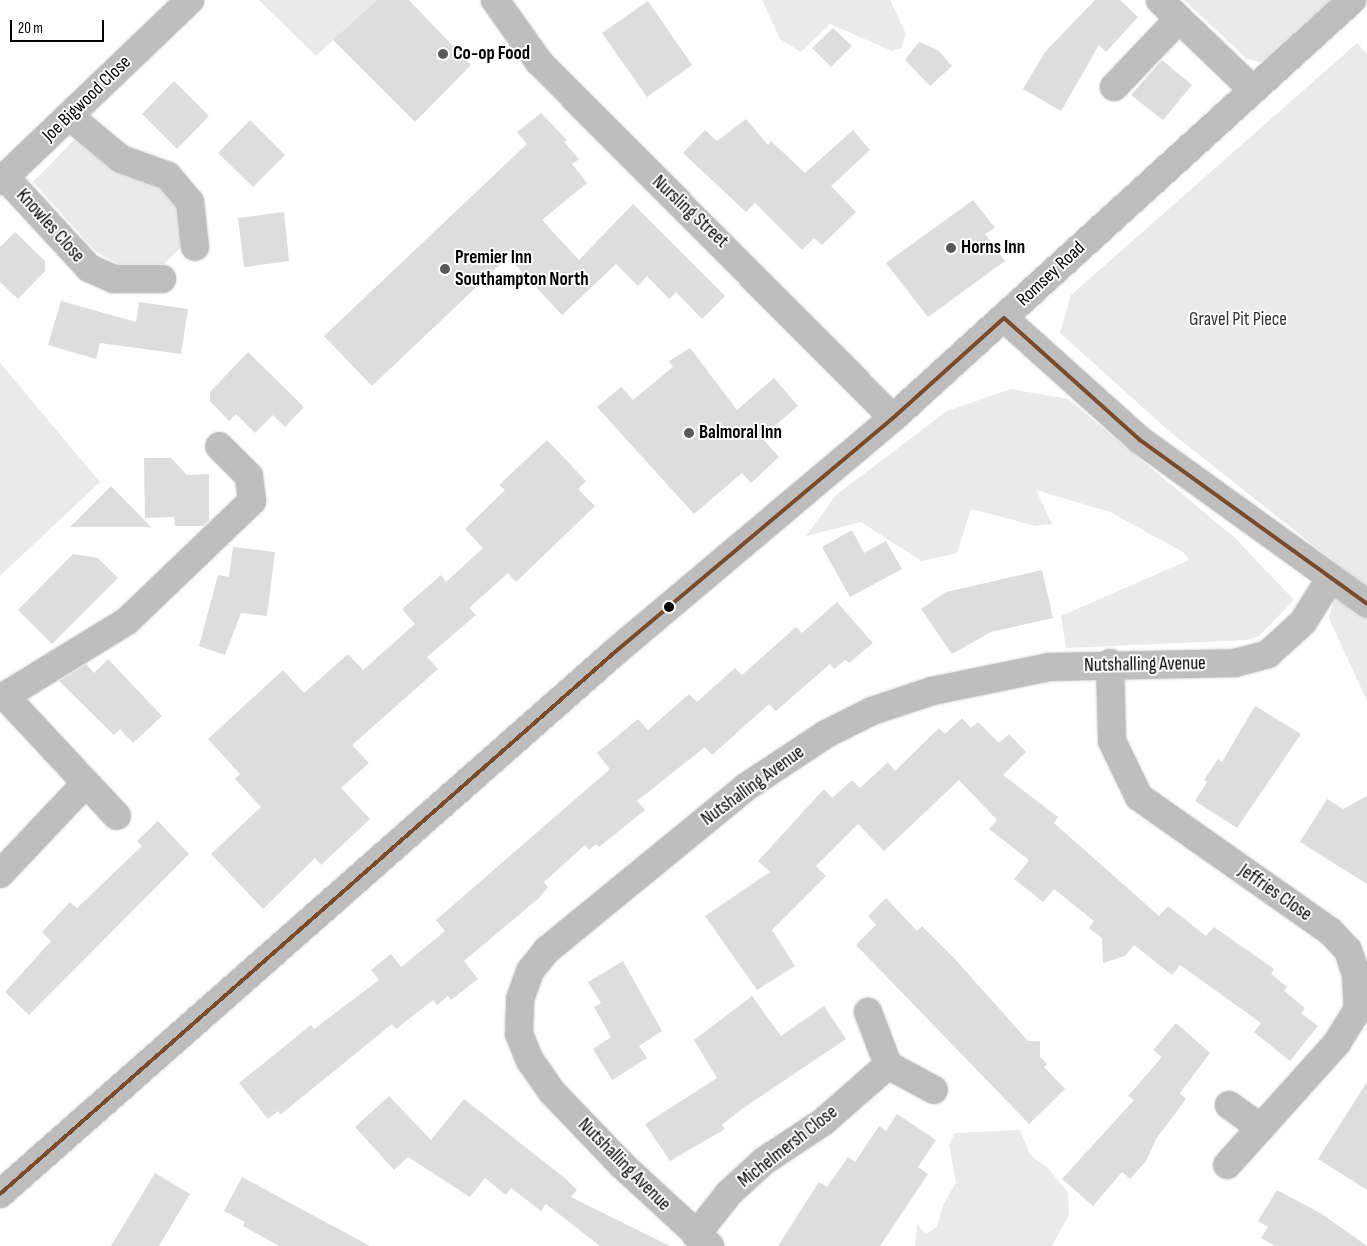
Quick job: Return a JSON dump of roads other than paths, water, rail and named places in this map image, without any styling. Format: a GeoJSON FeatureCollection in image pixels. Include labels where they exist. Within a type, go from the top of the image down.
{"type":"FeatureCollection","features":[{"type":"Feature","properties":{"kind":"main road","name":"Romsey Road"},"geometry":{"type":"LineString","coordinates":[[0,1194],[615,652],[893,418],[1252,88],[1352,0]]}},
{"type":"Feature","properties":{"kind":"street","name":"Joe Bigwood Close"},"geometry":{"type":"LineString","coordinates":[[2,179],[190,0]]}},
{"type":"Feature","properties":{"kind":"street","name":"Nursling Street"},"geometry":{"type":"LineString","coordinates":[[495,0],[552,76],[626,153],[765,284],[893,418]]}},
{"type":"Feature","properties":{"kind":"street"},"geometry":{"type":"LineString","coordinates":[[1160,0],[1252,88]]}},
{"type":"Feature","properties":{"kind":"street"},"geometry":{"type":"LineString","coordinates":[[1114,87],[1179,19]]}},
{"type":"Feature","properties":{"kind":"street"},"geometry":{"type":"LineString","coordinates":[[69,116],[121,159],[168,176],[190,202],[195,247]]}},
{"type":"Feature","properties":{"kind":"street","name":"Knowles Close"},"geometry":{"type":"LineString","coordinates":[[2,179],[88,268],[114,279],[162,279]]}},
{"type":"Feature","properties":{"kind":"street"},"geometry":{"type":"LineString","coordinates":[[1004,318],[1140,440],[1367,604]]}},
{"type":"Feature","properties":{"kind":"street"},"geometry":{"type":"LineString","coordinates":[[118,816],[6,696],[127,621],[252,501],[249,476],[219,446]]}},
{"type":"Feature","properties":{"kind":"street","name":"Nutshalling Avenue"},"geometry":{"type":"LineString","coordinates":[[703,1241],[622,1165],[552,1092],[530,1061],[517,1022],[530,971],[547,950],[746,787],[826,734],[932,691],[1040,668],[1110,663],[1235,663],[1268,654],[1303,622],[1330,579]]}},
{"type":"Feature","properties":{"kind":"street","name":"Jeffries Close"},"geometry":{"type":"LineString","coordinates":[[1110,663],[1112,741],[1139,797],[1330,931],[1348,950],[1356,975],[1358,1009],[1337,1043],[1227,1165]]}},
{"type":"Feature","properties":{"kind":"street"},"geometry":{"type":"LineString","coordinates":[[0,874],[86,783]]}},
{"type":"Feature","properties":{"kind":"street"},"geometry":{"type":"LineString","coordinates":[[868,1012],[888,1065],[934,1090]]}},
{"type":"Feature","properties":{"kind":"street","name":"Michelmersh Close"},"geometry":{"type":"LineString","coordinates":[[703,1241],[729,1193],[764,1161],[823,1122],[888,1065]]}},
{"type":"Feature","properties":{"kind":"street"},"geometry":{"type":"LineString","coordinates":[[1229,1105],[1262,1128]]}},
{"type":"Feature","properties":{"kind":"place","name":"Co-op Food"},"geometry":{"type":"Point","coordinates":[443,54]}},
{"type":"Feature","properties":{"kind":"place","name":"Horns Inn"},"geometry":{"type":"Point","coordinates":[951,248]}},
{"type":"Feature","properties":{"kind":"place","name":"Premier Inn Southampton North"},"geometry":{"type":"Point","coordinates":[445,269]}},
{"type":"Feature","properties":{"kind":"place","name":"Balmoral Inn"},"geometry":{"type":"Point","coordinates":[689,433]}},
{"type":"Feature","properties":{"kind":"park label","name":"Gravel Pit Piece"},"geometry":{"type":"Point","coordinates":[1238,320]}}]}
